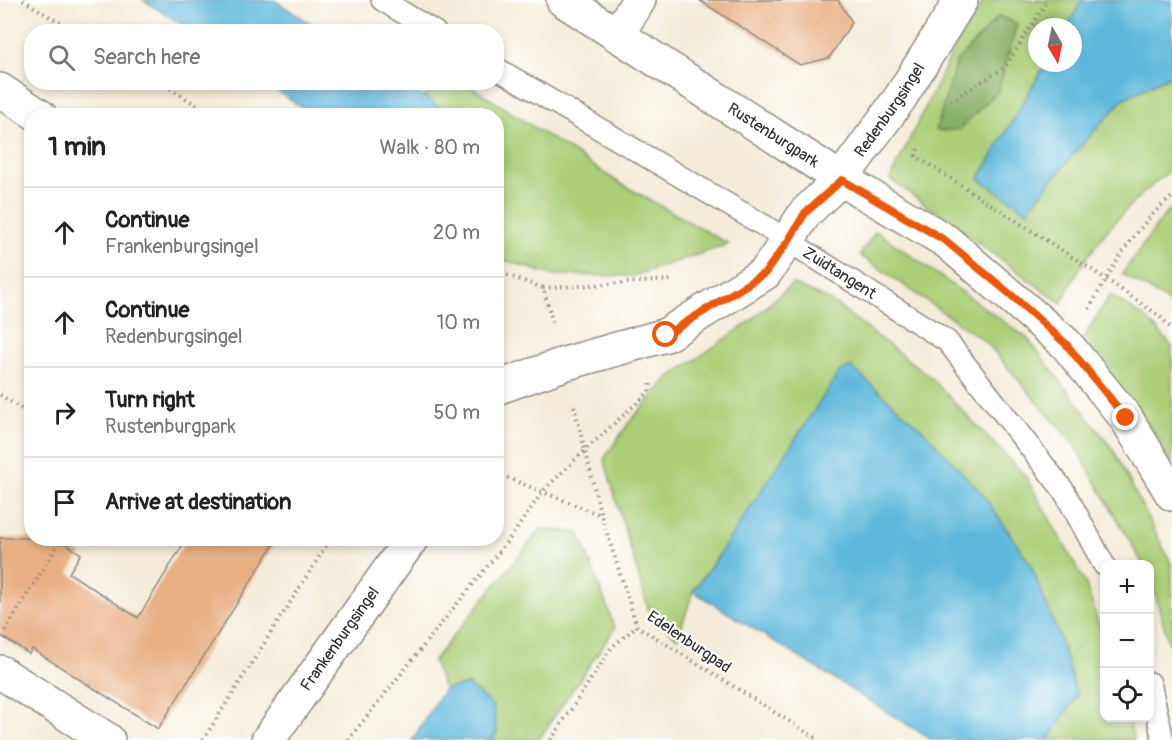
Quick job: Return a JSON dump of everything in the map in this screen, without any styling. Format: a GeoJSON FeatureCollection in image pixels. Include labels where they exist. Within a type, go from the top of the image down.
{"type":"FeatureCollection","features":[{"type":"Feature","properties":{"kind":"street","name":"Rustenburgpark"},"geometry":{"type":"LineString","coordinates":[[563,0],[842,180],[946,241],[1066,344],[1126,418],[1172,494]]}},
{"type":"Feature","properties":{"kind":"street"},"geometry":{"type":"LineString","coordinates":[[617,35],[639,0]]}},
{"type":"Feature","properties":{"kind":"street","name":"Redenburgsingel"},"geometry":{"type":"LineString","coordinates":[[789,240],[805,213],[842,180],[912,108],[961,0]]}},
{"type":"Feature","properties":{"kind":"street"},"geometry":{"type":"LineString","coordinates":[[0,90],[28,108]]}},
{"type":"Feature","properties":{"kind":"street"},"geometry":{"type":"LineString","coordinates":[[504,385],[564,364],[666,335],[765,273],[789,240]]}},
{"type":"Feature","properties":{"kind":"street","name":"Frankenburgsingel"},"geometry":{"type":"LineString","coordinates":[[268,740],[406,546]]}},
{"type":"Feature","properties":{"kind":"street"},"geometry":{"type":"LineString","coordinates":[[0,672],[108,740]]}},
{"type":"Feature","properties":{"kind":"lane"},"geometry":{"type":"LineString","coordinates":[[382,0],[422,24]]}},
{"type":"Feature","properties":{"kind":"lane","name":"Zuidtangent"},"geometry":{"type":"LineString","coordinates":[[504,73],[789,240],[947,341],[1064,491],[1101,560]]}},
{"type":"Feature","properties":{"kind":"lane"},"geometry":{"type":"LineString","coordinates":[[1154,703],[1163,740]]}},
{"type":"Feature","properties":{"kind":"path"},"geometry":{"type":"LineString","coordinates":[[22,0],[62,24]]}},
{"type":"Feature","properties":{"kind":"path"},"geometry":{"type":"LineString","coordinates":[[1048,0],[1005,67],[912,108],[916,156],[1106,279],[1158,315],[1172,329]]}},
{"type":"Feature","properties":{"kind":"path"},"geometry":{"type":"LineString","coordinates":[[173,90],[201,108]]}},
{"type":"Feature","properties":{"kind":"path"},"geometry":{"type":"LineString","coordinates":[[1066,344],[1129,242],[1153,212],[1172,197]]}},
{"type":"Feature","properties":{"kind":"path"},"geometry":{"type":"LineString","coordinates":[[543,288],[672,280]]}},
{"type":"Feature","properties":{"kind":"path"},"geometry":{"type":"LineString","coordinates":[[504,545],[543,491],[649,392],[666,335]]}},
{"type":"Feature","properties":{"kind":"path"},"geometry":{"type":"LineString","coordinates":[[0,395],[24,411]]}},
{"type":"Feature","properties":{"kind":"path","name":"Edelenburgpad"},"geometry":{"type":"LineString","coordinates":[[585,450],[601,515],[637,626],[819,740]]}},
{"type":"Feature","properties":{"kind":"path"},"geometry":{"type":"LineString","coordinates":[[504,476],[601,515]]}},
{"type":"Feature","properties":{"kind":"path"},"geometry":{"type":"LineString","coordinates":[[0,639],[57,546]]}},
{"type":"Feature","properties":{"kind":"path"},"geometry":{"type":"LineString","coordinates":[[203,740],[326,546]]}},
{"type":"Feature","properties":{"kind":"path"},"geometry":{"type":"LineString","coordinates":[[348,740],[504,546]]}},
{"type":"Feature","properties":{"kind":"path"},"geometry":{"type":"LineString","coordinates":[[551,740],[612,646],[637,626]]}},
{"type":"Feature","properties":{"kind":"green space"},"geometry":{"type":"Polygon","coordinates":[[[984,0],[1082,0],[1072,18],[1028,18],[1028,72],[1041,72],[979,179],[1027,211],[1123,99],[1172,75],[1172,169],[1138,198],[1108,230],[1082,265],[1061,303],[890,179],[960,37],[984,0]]]}},
{"type":"Feature","properties":{"kind":"green space"},"geometry":{"type":"Polygon","coordinates":[[[999,16],[1017,24],[998,91],[958,130],[936,131],[956,62],[999,16]]]}},
{"type":"Feature","properties":{"kind":"green space"},"geometry":{"type":"Polygon","coordinates":[[[430,90],[477,90],[618,182],[729,244],[633,276],[552,275],[504,260],[504,108],[440,108],[425,97],[430,90]]]}},
{"type":"Feature","properties":{"kind":"green space"},"geometry":{"type":"Polygon","coordinates":[[[1172,208],[1172,306],[1165,299],[1122,274],[1172,208]]]}},
{"type":"Feature","properties":{"kind":"green space"},"geometry":{"type":"Polygon","coordinates":[[[876,231],[1027,338],[1114,451],[1172,565],[1172,644],[1169,644],[1154,590],[1154,560],[1141,560],[1075,446],[986,342],[860,255],[876,231]]]}},
{"type":"Feature","properties":{"kind":"green space"},"geometry":{"type":"Polygon","coordinates":[[[792,284],[831,301],[929,376],[1026,477],[1086,584],[1100,629],[1100,722],[1129,722],[1134,740],[1048,740],[1077,696],[1060,639],[1030,563],[840,372],[693,591],[678,638],[650,615],[604,459],[630,421],[670,377],[748,323],[792,284]]]}},
{"type":"Feature","properties":{"kind":"green space"},"geometry":{"type":"Polygon","coordinates":[[[1110,295],[1147,319],[1172,346],[1172,464],[1152,429],[1081,342],[1110,295]]]}},
{"type":"Feature","properties":{"kind":"green space"},"geometry":{"type":"Polygon","coordinates":[[[541,529],[579,533],[615,628],[538,740],[492,740],[497,732],[468,685],[444,689],[433,661],[541,529]]]}},
{"type":"Feature","properties":{"kind":"water"},"geometry":{"type":"Polygon","coordinates":[[[143,0],[274,0],[312,24],[181,24],[143,0]]]}},
{"type":"Feature","properties":{"kind":"water"},"geometry":{"type":"Polygon","coordinates":[[[1082,0],[1172,0],[1172,75],[1123,99],[1027,211],[979,179],[1041,72],[1082,72],[1082,18],[1072,18],[1082,0]]]}},
{"type":"Feature","properties":{"kind":"water"},"geometry":{"type":"Polygon","coordinates":[[[276,90],[414,90],[440,108],[303,108],[276,90]]]}},
{"type":"Feature","properties":{"kind":"water"},"geometry":{"type":"Polygon","coordinates":[[[851,367],[924,431],[984,496],[1030,563],[1060,639],[1077,696],[1048,740],[932,740],[693,591],[840,371],[851,367]]]}},
{"type":"Feature","properties":{"kind":"water"},"geometry":{"type":"Polygon","coordinates":[[[468,685],[493,706],[497,732],[492,740],[412,740],[444,689],[468,685]]]}},
{"type":"Feature","properties":{"kind":"building"},"geometry":{"type":"Polygon","coordinates":[[[699,0],[838,0],[852,22],[829,58],[800,65],[699,0]]]}},
{"type":"Feature","properties":{"kind":"building"},"geometry":{"type":"Polygon","coordinates":[[[0,538],[24,538],[24,546],[69,546],[81,554],[69,573],[138,618],[182,546],[273,546],[158,729],[32,649],[29,654],[0,635],[0,538]]]}},
{"type":"Feature","properties":{"kind":"route"},"geometry":{"type":"LineString","coordinates":[[666,335],[765,273],[805,213],[842,180],[946,241],[1010,294],[1066,344],[1126,418]]}}]}
